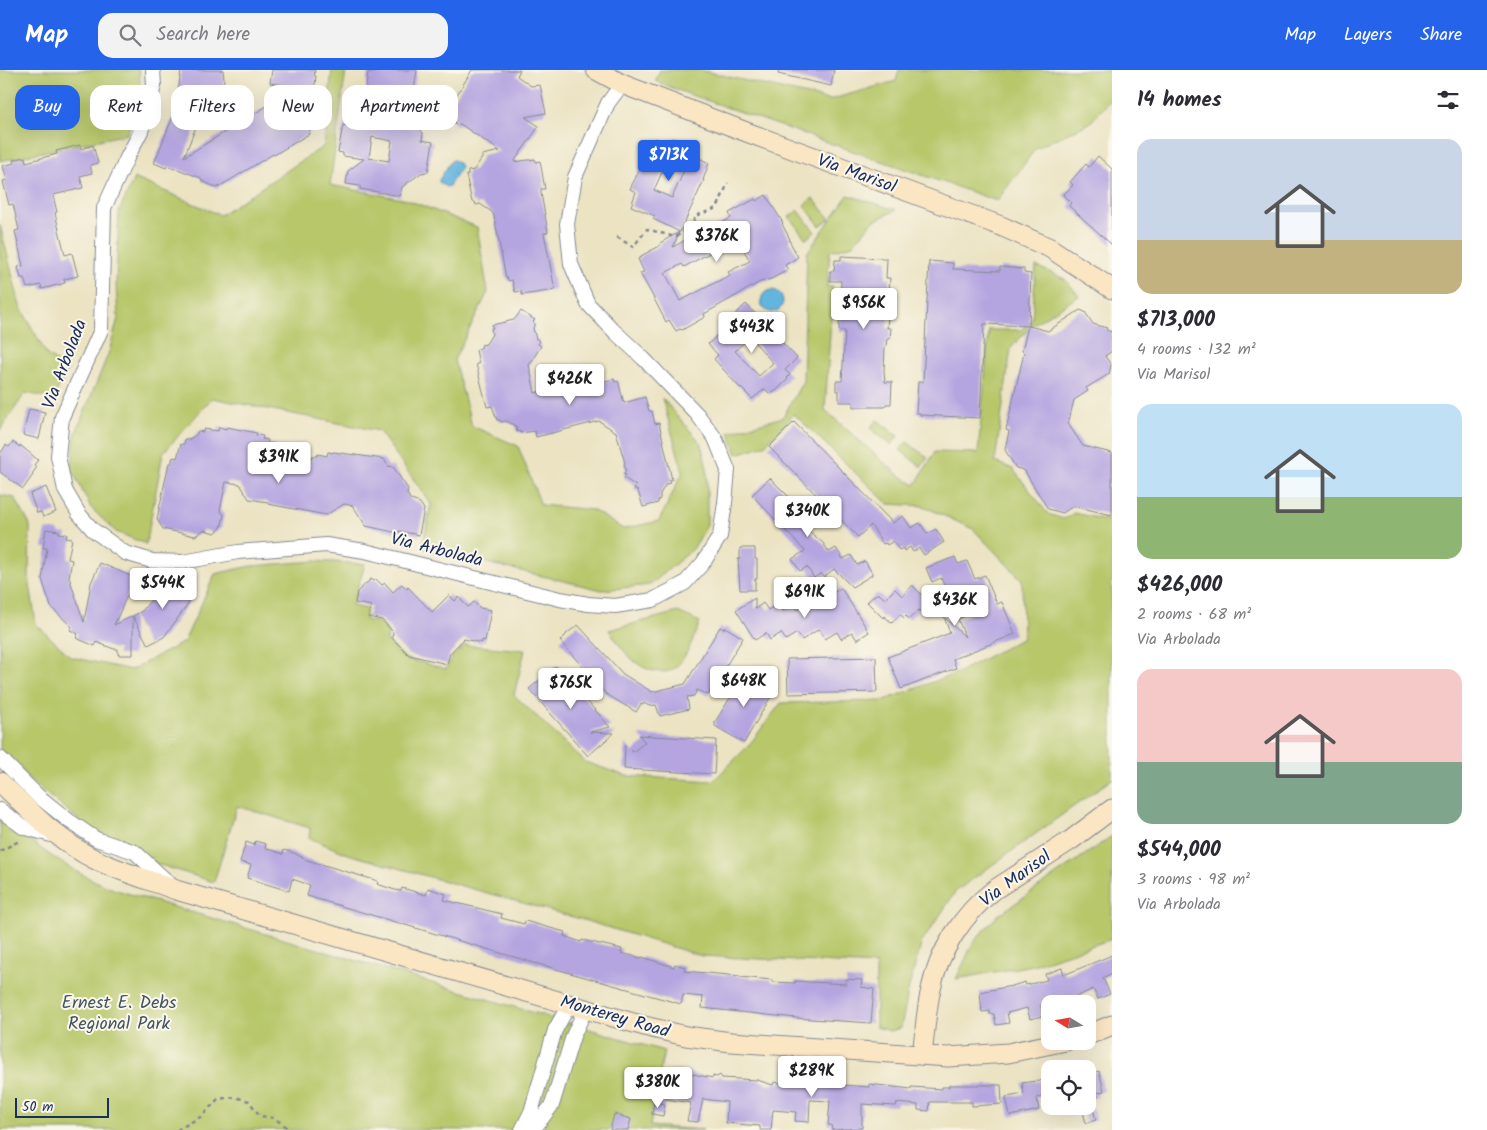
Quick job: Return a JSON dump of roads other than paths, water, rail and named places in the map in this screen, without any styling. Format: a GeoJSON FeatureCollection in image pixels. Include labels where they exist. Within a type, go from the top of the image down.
{"type":"FeatureCollection","features":[{"type":"Feature","properties":{"kind":"street","name":"Via Arbolada"},"geometry":{"type":"LineString","coordinates":[[153,70],[154,86],[141,131],[104,208],[101,330],[62,417],[58,456],[65,490],[79,514],[92,530],[125,553],[152,561],[183,562],[238,552],[326,545],[364,551],[560,599],[615,606],[653,600],[684,583],[703,563],[720,536],[728,470],[715,438],[697,414],[588,304],[572,264],[567,224],[575,177],[608,103],[622,84]]}},
{"type":"Feature","properties":{"kind":"street","name":"Via Marisol"},"geometry":{"type":"LineString","coordinates":[[596,70],[622,84],[1001,226],[1050,248],[1112,289]]}},
{"type":"Feature","properties":{"kind":"street","name":"Monterey Road"},"geometry":{"type":"LineString","coordinates":[[0,758],[38,796],[68,820],[96,839],[134,852],[176,890]]}},
{"type":"Feature","properties":{"kind":"street","name":"Monterey Road"},"geometry":{"type":"LineString","coordinates":[[0,782],[37,818],[64,839],[95,859],[176,890],[686,1036],[791,1046],[948,1057],[1008,1053],[1041,1046]]}},
{"type":"Feature","properties":{"kind":"street","name":"Via Marisol"},"geometry":{"type":"LineString","coordinates":[[922,1054],[930,990],[936,969],[962,923],[983,898],[1070,840],[1112,809]]}},
{"type":"Feature","properties":{"kind":"street","name":"Monterey Road"},"geometry":{"type":"LineString","coordinates":[[0,810],[23,827],[64,839]]}},
{"type":"Feature","properties":{"kind":"street"},"geometry":{"type":"LineString","coordinates":[[522,1130],[534,1100],[555,1030],[578,1006]]}},
{"type":"Feature","properties":{"kind":"street"},"geometry":{"type":"LineString","coordinates":[[533,1130],[552,1105],[574,1036],[578,1006]]}},
{"type":"Feature","properties":{"kind":"street"},"geometry":{"type":"LineString","coordinates":[[1096,1032],[1112,1025]]}},
{"type":"Feature","properties":{"kind":"street"},"geometry":{"type":"LineString","coordinates":[[534,1100],[552,1105]]}},
{"type":"Feature","properties":{"kind":"water"},"geometry":{"type":"Polygon","coordinates":[[[454,160],[461,167],[449,186],[446,187],[439,180],[451,161],[454,160]]]}},
{"type":"Feature","properties":{"kind":"water"},"geometry":{"type":"Polygon","coordinates":[[[772,290],[780,293],[783,301],[780,309],[772,312],[764,309],[761,301],[764,293],[772,290]]]}},
{"type":"Feature","properties":{"kind":"park label","name":"Ernest E. Debs Regional Park"},"geometry":{"type":"Point","coordinates":[119,1012]}}]}
